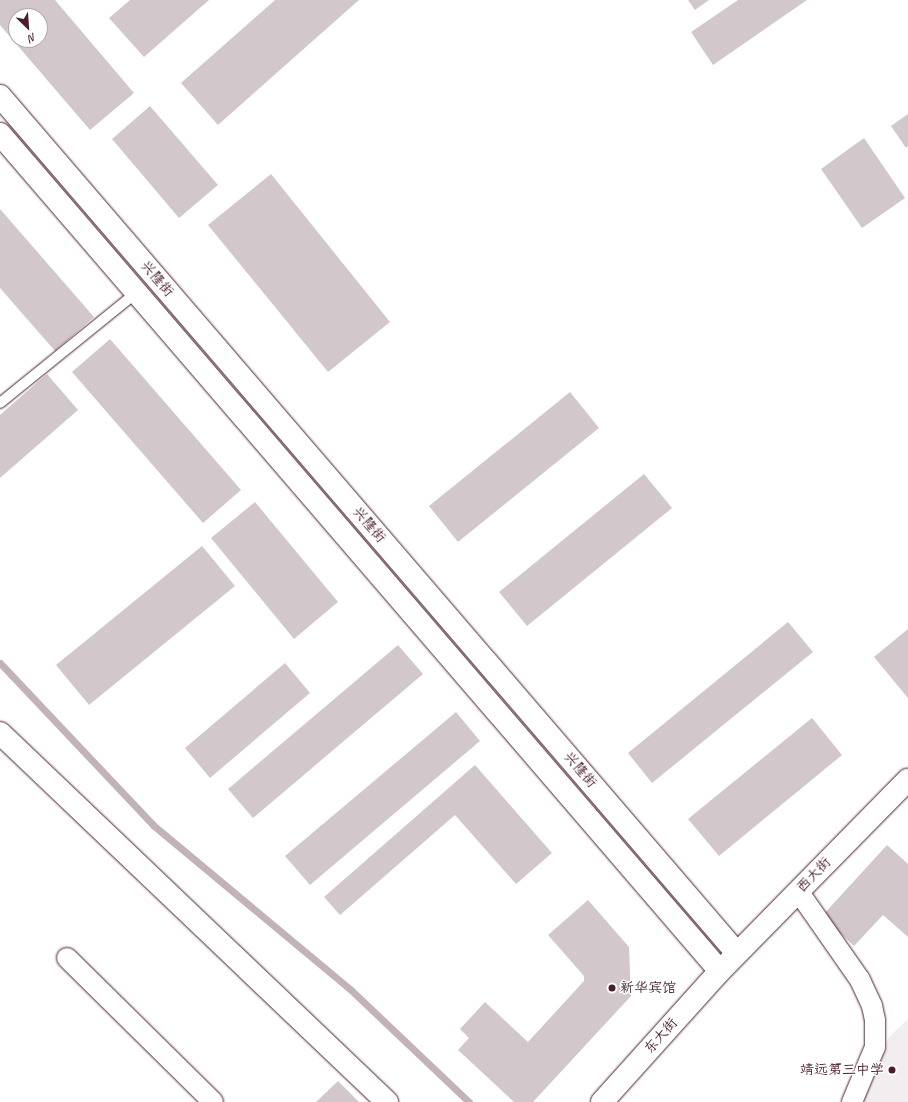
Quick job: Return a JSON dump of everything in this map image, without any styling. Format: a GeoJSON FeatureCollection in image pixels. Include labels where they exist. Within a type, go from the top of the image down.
{"type":"FeatureCollection","features":[{"type":"Feature","properties":{"kind":"main road","name":"兴隆街"},"geometry":{"type":"LineString","coordinates":[[0,96],[737,953]]}},
{"type":"Feature","properties":{"kind":"main road","name":"兴隆街"},"geometry":{"type":"LineString","coordinates":[[1,138],[137,292],[720,971]]}},
{"type":"Feature","properties":{"kind":"main road"},"geometry":{"type":"LineString","coordinates":[[0,733],[387,1102]]}},
{"type":"Feature","properties":{"kind":"main road","name":"西大街"},"geometry":{"type":"LineString","coordinates":[[720,971],[908,780]]}},
{"type":"Feature","properties":{"kind":"main road","name":"东大街"},"geometry":{"type":"LineString","coordinates":[[602,1102],[720,971]]}},
{"type":"Feature","properties":{"kind":"street"},"geometry":{"type":"LineString","coordinates":[[798,891],[860,980],[872,1006],[876,1027],[875,1047],[852,1102]]}},
{"type":"Feature","properties":{"kind":"street"},"geometry":{"type":"LineString","coordinates":[[67,958],[213,1102]]}},
{"type":"Feature","properties":{"kind":"lane"},"geometry":{"type":"LineString","coordinates":[[0,403],[137,292]]}},
{"type":"Feature","properties":{"kind":"shaded area","name":"靖远第三中学"},"geometry":{"type":"Polygon","coordinates":[[[908,1019],[908,1102],[862,1102],[889,1037],[908,1019]]]}},
{"type":"Feature","properties":{"kind":"building"},"geometry":{"type":"Polygon","coordinates":[[[0,0],[55,0],[134,93],[90,130],[20,48],[48,48],[48,8],[8,8],[8,34],[0,25],[0,0]]]}},
{"type":"Feature","properties":{"kind":"building"},"geometry":{"type":"Polygon","coordinates":[[[130,0],[209,0],[144,57],[109,18],[130,0]]]}},
{"type":"Feature","properties":{"kind":"building"},"geometry":{"type":"Polygon","coordinates":[[[275,0],[359,0],[218,125],[181,83],[275,0]]]}},
{"type":"Feature","properties":{"kind":"building"},"geometry":{"type":"Polygon","coordinates":[[[688,0],[709,0],[695,10],[688,0]]]}},
{"type":"Feature","properties":{"kind":"building"},"geometry":{"type":"Polygon","coordinates":[[[738,0],[807,0],[713,65],[691,32],[738,0]]]}},
{"type":"Feature","properties":{"kind":"building"},"geometry":{"type":"Polygon","coordinates":[[[150,106],[218,185],[179,218],[112,139],[150,106]]]}},
{"type":"Feature","properties":{"kind":"building"},"geometry":{"type":"Polygon","coordinates":[[[908,114],[908,146],[906,148],[891,126],[908,114]]]}},
{"type":"Feature","properties":{"kind":"building"},"geometry":{"type":"Polygon","coordinates":[[[864,138],[905,198],[862,228],[821,169],[864,138]]]}},
{"type":"Feature","properties":{"kind":"building"},"geometry":{"type":"Polygon","coordinates":[[[271,174],[390,322],[328,372],[208,225],[271,174]]]}},
{"type":"Feature","properties":{"kind":"building"},"geometry":{"type":"Polygon","coordinates":[[[0,209],[94,317],[55,351],[0,288],[0,209]]]}},
{"type":"Feature","properties":{"kind":"building"},"geometry":{"type":"Polygon","coordinates":[[[110,339],[241,490],[203,523],[72,372],[110,339]]]}},
{"type":"Feature","properties":{"kind":"building"},"geometry":{"type":"Polygon","coordinates":[[[47,374],[78,410],[0,478],[0,415],[47,374]]]}},
{"type":"Feature","properties":{"kind":"building"},"geometry":{"type":"Polygon","coordinates":[[[570,392],[599,428],[458,542],[429,506],[570,392]]]}},
{"type":"Feature","properties":{"kind":"building"},"geometry":{"type":"Polygon","coordinates":[[[644,474],[672,508],[527,626],[499,592],[644,474]]]}},
{"type":"Feature","properties":{"kind":"building"},"geometry":{"type":"Polygon","coordinates":[[[255,502],[338,602],[294,639],[211,538],[255,502]]]}},
{"type":"Feature","properties":{"kind":"building"},"geometry":{"type":"Polygon","coordinates":[[[202,546],[235,586],[89,705],[56,665],[202,546]]]}},
{"type":"Feature","properties":{"kind":"building"},"geometry":{"type":"Polygon","coordinates":[[[788,622],[813,652],[652,783],[628,753],[788,622]]]}},
{"type":"Feature","properties":{"kind":"building"},"geometry":{"type":"Polygon","coordinates":[[[908,629],[908,698],[874,657],[908,629]]]}},
{"type":"Feature","properties":{"kind":"building"},"geometry":{"type":"Polygon","coordinates":[[[398,645],[423,674],[253,818],[228,789],[398,645]]]}},
{"type":"Feature","properties":{"kind":"building"},"geometry":{"type":"Polygon","coordinates":[[[285,663],[310,693],[210,778],[185,748],[285,663]]]}},
{"type":"Feature","properties":{"kind":"building"},"geometry":{"type":"Polygon","coordinates":[[[456,712],[480,741],[310,885],[285,856],[456,712]]]}},
{"type":"Feature","properties":{"kind":"building"},"geometry":{"type":"Polygon","coordinates":[[[812,718],[842,755],[719,856],[688,819],[812,718]]]}},
{"type":"Feature","properties":{"kind":"building"},"geometry":{"type":"Polygon","coordinates":[[[475,765],[552,853],[516,884],[455,815],[340,915],[324,897],[475,765]]]}},
{"type":"Feature","properties":{"kind":"building"},"geometry":{"type":"Polygon","coordinates":[[[887,845],[908,864],[908,937],[883,915],[854,946],[822,916],[887,845]]]}},
{"type":"Feature","properties":{"kind":"building"},"geometry":{"type":"Polygon","coordinates":[[[588,900],[629,947],[631,996],[533,1102],[514,1102],[458,1050],[469,1038],[460,1029],[485,1002],[528,1042],[584,981],[584,976],[548,935],[588,900]]]}},
{"type":"Feature","properties":{"kind":"building"},"geometry":{"type":"Polygon","coordinates":[[[338,1081],[359,1102],[316,1102],[338,1081]]]}},
{"type":"Feature","properties":{"kind":"waterway"},"geometry":{"type":"LineString","coordinates":[[0,663],[153,825],[351,990],[469,1102]]}},
{"type":"Feature","properties":{"kind":"place","name":"新华宾馆"},"geometry":{"type":"Point","coordinates":[612,988]}},
{"type":"Feature","properties":{"kind":"place","name":"靖远第三中学"},"geometry":{"type":"Point","coordinates":[892,1070]}}]}
